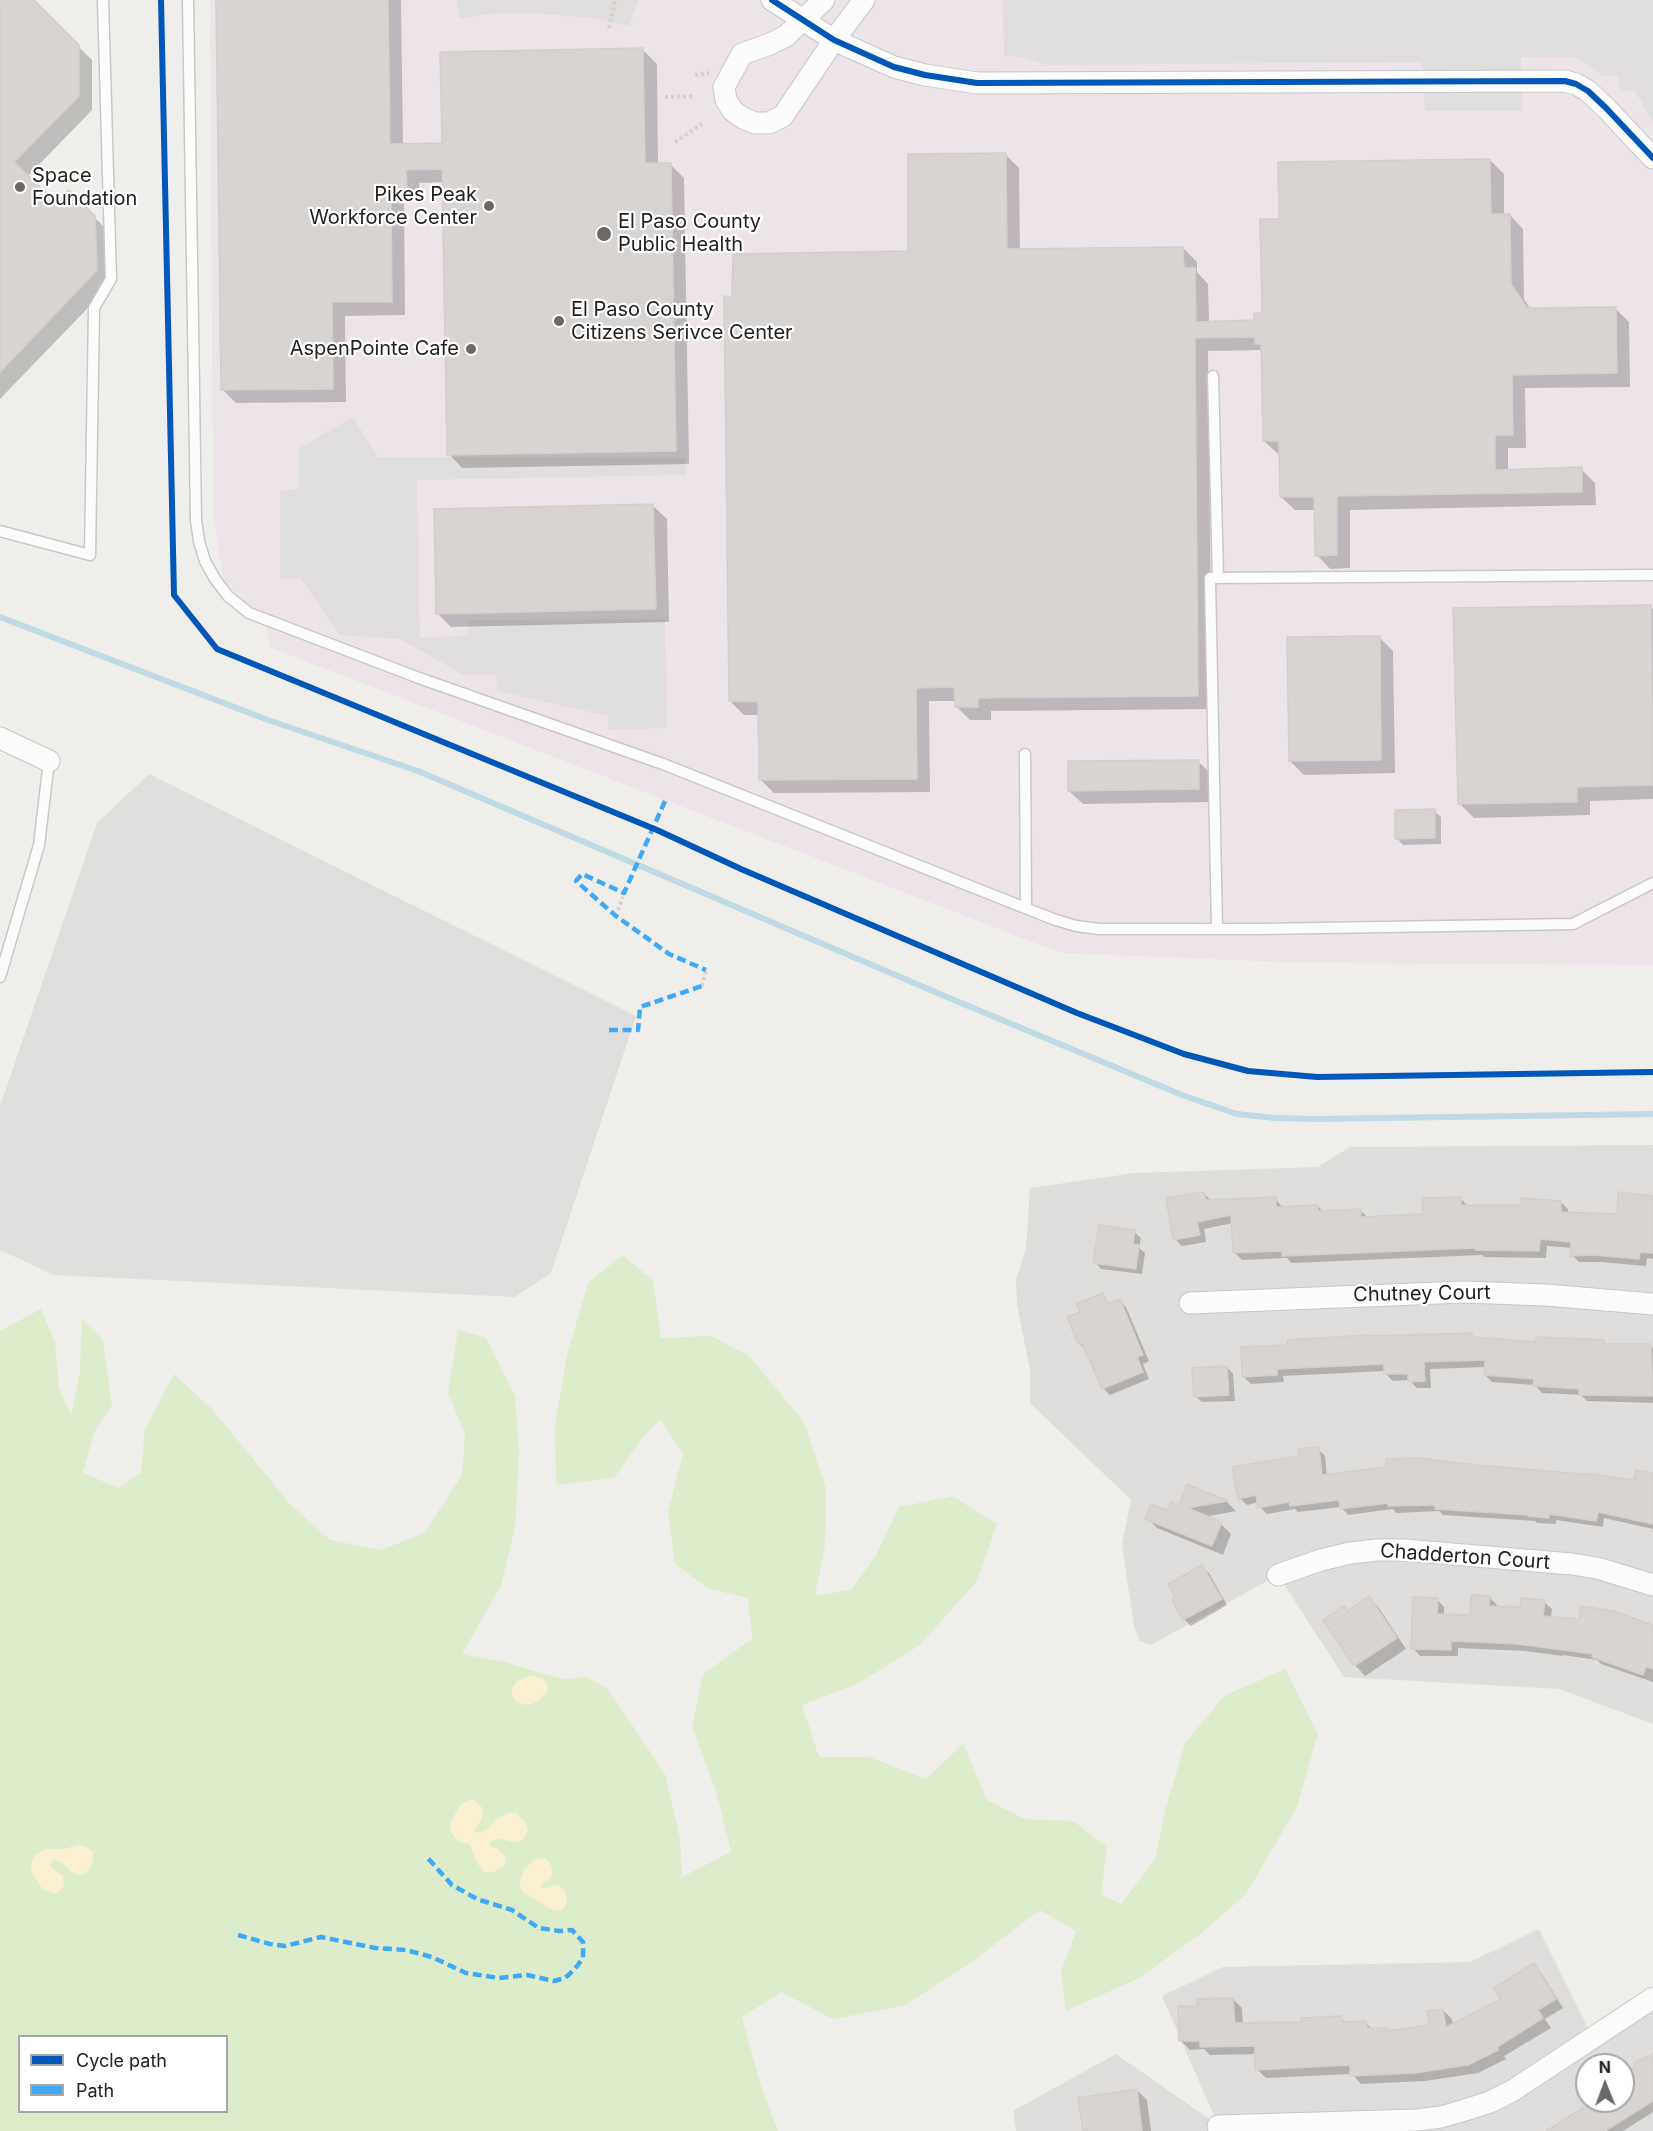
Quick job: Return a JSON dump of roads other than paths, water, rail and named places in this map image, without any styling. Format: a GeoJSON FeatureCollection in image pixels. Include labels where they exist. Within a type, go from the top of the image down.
{"type":"FeatureCollection","features":[{"type":"Feature","properties":{"kind":"street"},"geometry":{"type":"LineString","coordinates":[[772,0],[834,40],[894,67],[925,75],[977,83],[1564,81],[1576,84],[1588,91],[1653,159]]}},
{"type":"Feature","properties":{"kind":"street"},"geometry":{"type":"LineString","coordinates":[[824,0],[786,36],[770,45],[742,54],[724,87],[726,100],[733,111],[756,123],[769,123],[783,116],[864,0]]}},
{"type":"Feature","properties":{"kind":"street"},"geometry":{"type":"LineString","coordinates":[[0,738],[49,761]]}},
{"type":"Feature","properties":{"kind":"street","name":"Chutney Court"},"geometry":{"type":"LineString","coordinates":[[1190,1304],[1464,1292],[1535,1294],[1653,1304]]}},
{"type":"Feature","properties":{"kind":"street","name":"Chadderton Court"},"geometry":{"type":"LineString","coordinates":[[1278,1575],[1350,1553],[1404,1550],[1572,1564],[1597,1568],[1653,1585]]}},
{"type":"Feature","properties":{"kind":"street"},"geometry":{"type":"LineString","coordinates":[[1218,2126],[1416,2120],[1441,2117],[1465,2110],[1490,2102],[1512,2091],[1653,1998]]}},
{"type":"Feature","properties":{"kind":"lane"},"geometry":{"type":"LineString","coordinates":[[0,531],[90,555],[94,308],[111,279],[103,0]]}},
{"type":"Feature","properties":{"kind":"lane"},"geometry":{"type":"LineString","coordinates":[[188,0],[196,520],[205,561],[215,579],[228,596],[249,613],[420,678],[663,764],[1076,926],[1099,929],[1217,929],[1573,924],[1653,883]]}},
{"type":"Feature","properties":{"kind":"lane"},"geometry":{"type":"LineString","coordinates":[[1213,376],[1218,578]]}},
{"type":"Feature","properties":{"kind":"lane"},"geometry":{"type":"LineString","coordinates":[[1217,929],[1210,578],[1653,575]]}},
{"type":"Feature","properties":{"kind":"lane"},"geometry":{"type":"LineString","coordinates":[[1025,754],[1026,908]]}},
{"type":"Feature","properties":{"kind":"lane"},"geometry":{"type":"LineString","coordinates":[[0,977],[39,845],[49,761]]}},
{"type":"Feature","properties":{"kind":"waterway"},"geometry":{"type":"LineString","coordinates":[[0,617],[268,720],[418,771],[954,1000],[1182,1095],[1237,1114],[1316,1119],[1653,1114]]}},
{"type":"Feature","properties":{"kind":"place","name":"Space Foundation"},"geometry":{"type":"Point","coordinates":[20,187]}},
{"type":"Feature","properties":{"kind":"place","name":"Pikes Peak Workforce Center"},"geometry":{"type":"Point","coordinates":[489,206]}},
{"type":"Feature","properties":{"kind":"place","name":"El Paso County Public Health"},"geometry":{"type":"Point","coordinates":[604,234]}},
{"type":"Feature","properties":{"kind":"place","name":"El Paso County Citizens Serivce Center"},"geometry":{"type":"Point","coordinates":[559,321]}},
{"type":"Feature","properties":{"kind":"place","name":"AspenPointe Cafe"},"geometry":{"type":"Point","coordinates":[471,349]}}]}
